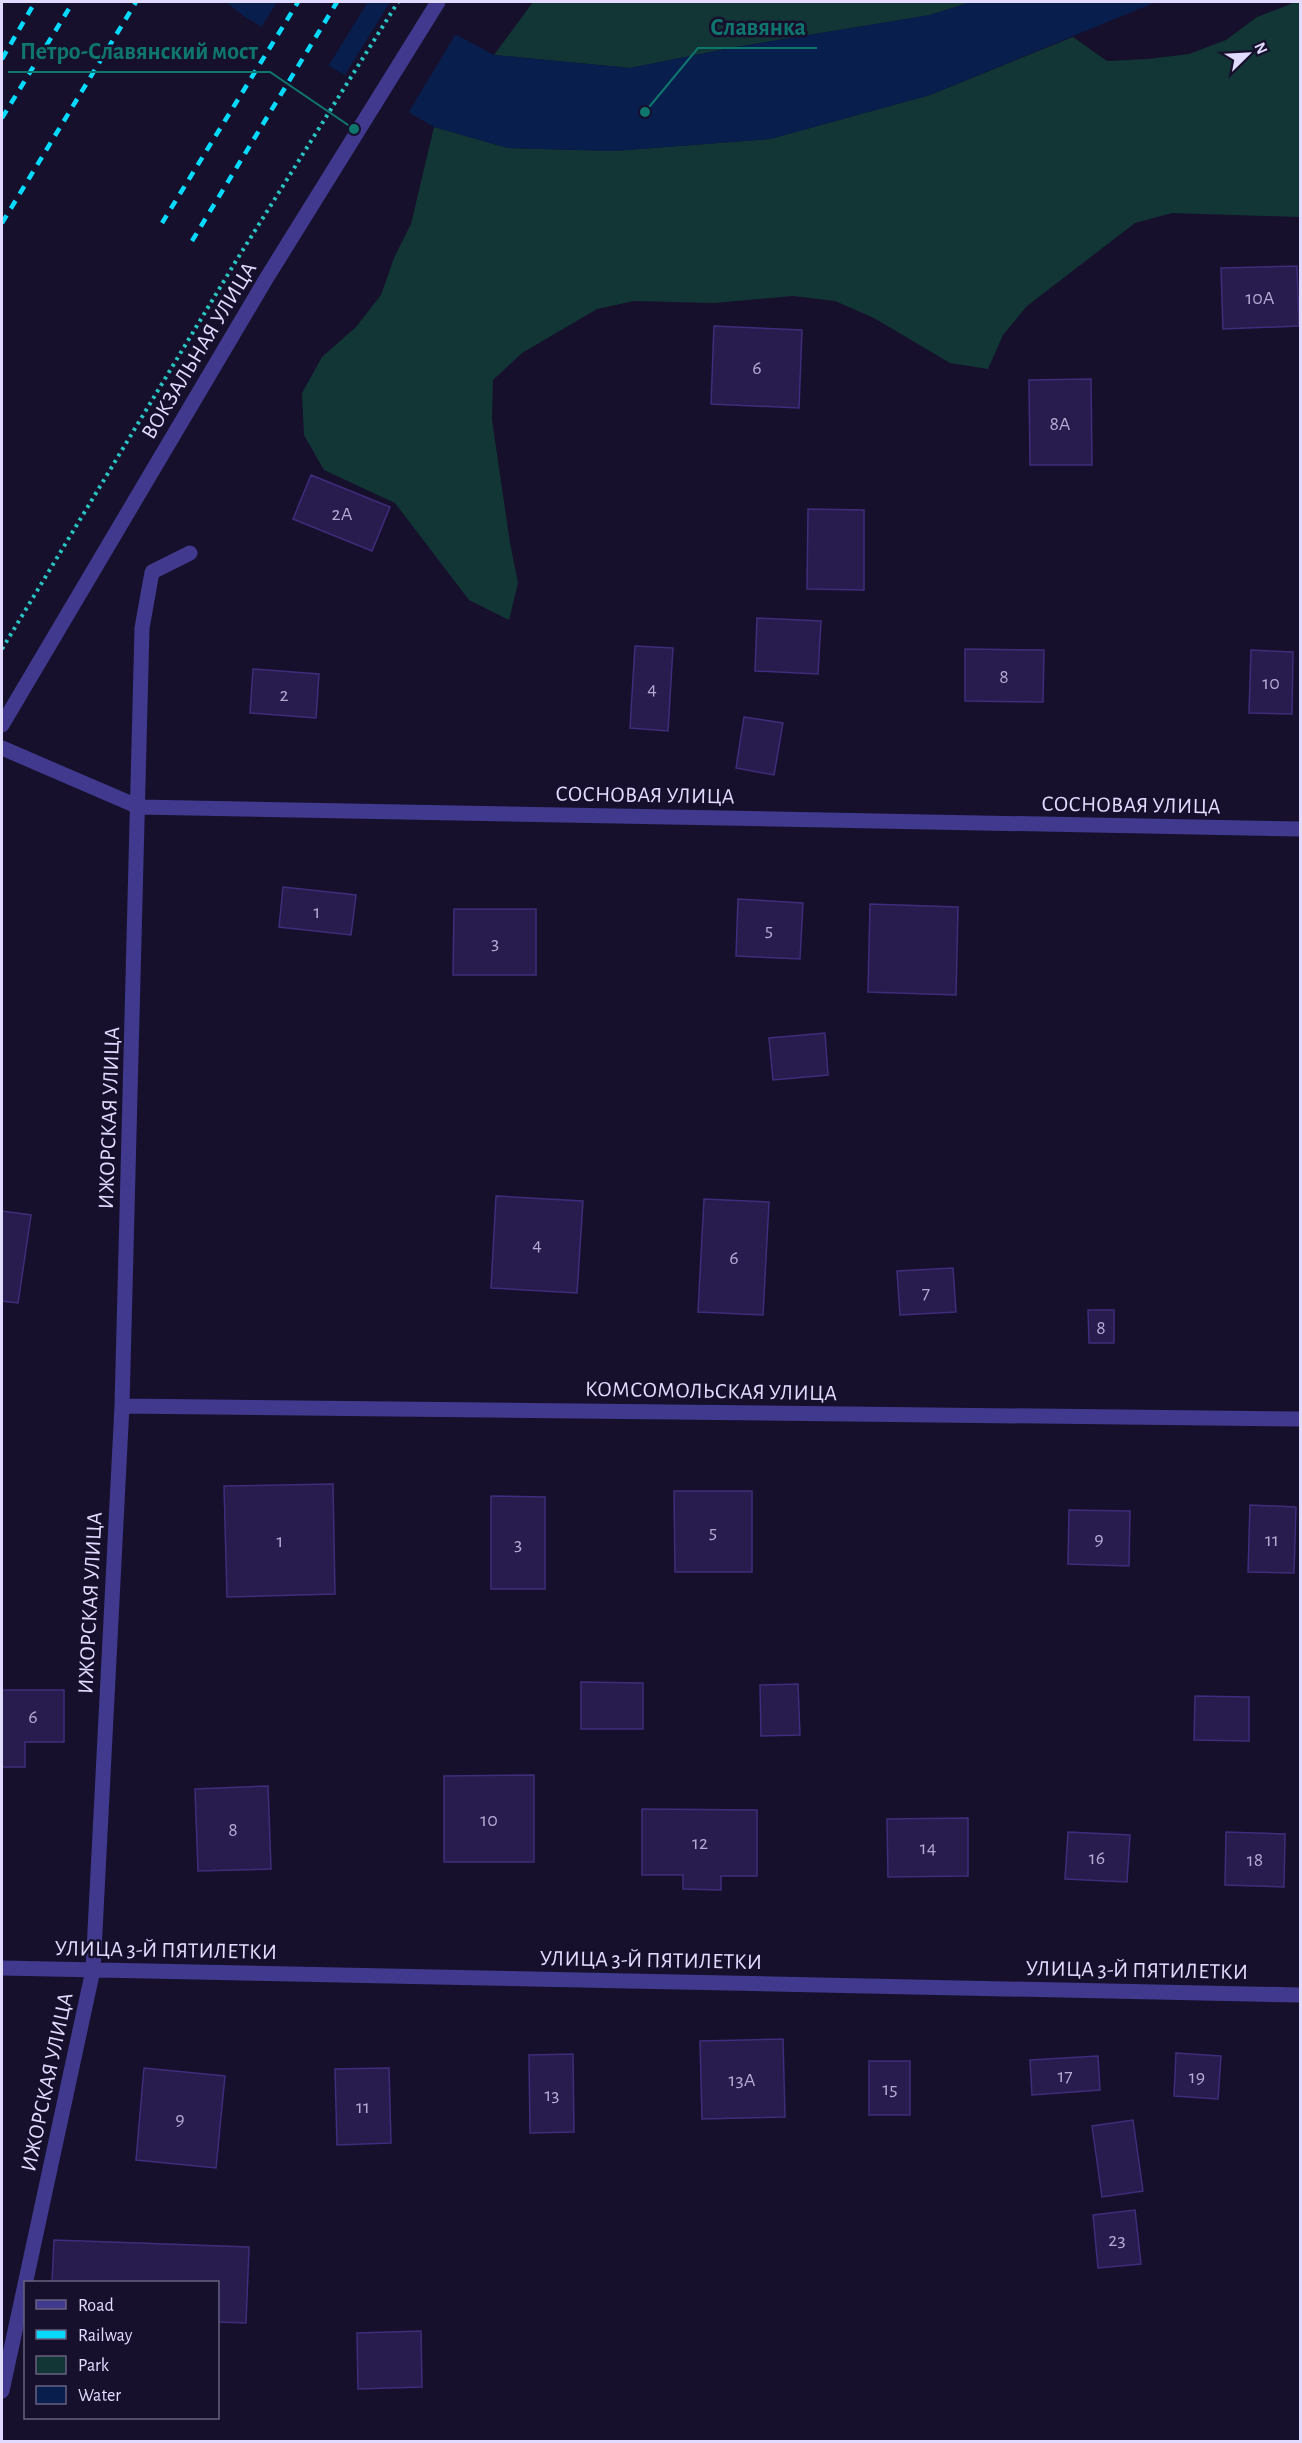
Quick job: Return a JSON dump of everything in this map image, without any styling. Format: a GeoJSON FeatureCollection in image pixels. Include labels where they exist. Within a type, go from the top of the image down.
{"type":"FeatureCollection","features":[{"type":"Feature","properties":{"kind":"street","name":"ВОКЗАЛЬНАЯ УЛИЦА"},"geometry":{"type":"LineString","coordinates":[[2,725],[266,279],[438,2]]}},
{"type":"Feature","properties":{"kind":"street","name":"ИЖОРСКАЯ УЛИЦА"},"geometry":{"type":"LineString","coordinates":[[26,2281],[93,1970],[122,1406],[142,628],[152,572],[190,553]]}},
{"type":"Feature","properties":{"kind":"street","name":"СОСНОВАЯ УЛИЦА"},"geometry":{"type":"LineString","coordinates":[[2,748],[139,807],[1300,830]]}},
{"type":"Feature","properties":{"kind":"street","name":"КОМСОМОЛЬСКАЯ УЛИЦА"},"geometry":{"type":"LineString","coordinates":[[122,1406],[1300,1419]]}},
{"type":"Feature","properties":{"kind":"street","name":"УЛИЦА 3-Й ПЯТИЛЕТКИ"},"geometry":{"type":"LineString","coordinates":[[2,1968],[1300,1995]]}},
{"type":"Feature","properties":{"kind":"street","name":"ИЖОРСКАЯ УЛИЦА"},"geometry":{"type":"LineString","coordinates":[[2,2391],[24,2289]]}},
{"type":"Feature","properties":{"kind":"path"},"geometry":{"type":"LineString","coordinates":[[2,650],[236,261],[398,2]]}},
{"type":"Feature","properties":{"kind":"green space"},"geometry":{"type":"Polygon","coordinates":[[[533,2],[971,2],[930,15],[736,47],[630,68],[494,55],[533,2]]]}},
{"type":"Feature","properties":{"kind":"green space"},"geometry":{"type":"Polygon","coordinates":[[[1300,2],[1300,217],[1172,213],[1135,223],[1027,306],[1003,335],[988,369],[950,363],[874,318],[835,301],[793,296],[714,303],[634,301],[597,309],[522,353],[493,380],[492,420],[518,583],[509,620],[469,600],[395,503],[324,470],[304,435],[302,393],[322,357],[356,327],[381,295],[394,258],[411,224],[434,127],[508,148],[614,151],[770,139],[930,95],[1073,37],[1107,61],[1189,54],[1226,40],[1257,17],[1300,2]]]}},
{"type":"Feature","properties":{"kind":"water"},"geometry":{"type":"Polygon","coordinates":[[[226,2],[395,2],[494,55],[630,68],[736,47],[930,15],[971,2],[1156,2],[930,95],[770,139],[614,151],[508,148],[434,127],[245,17],[226,2]]]}},
{"type":"Feature","properties":{"kind":"pier"},"geometry":{"type":"Polygon","coordinates":[[[277,2],[368,2],[327,68],[260,29],[277,2]]]}},
{"type":"Feature","properties":{"kind":"pier"},"geometry":{"type":"Polygon","coordinates":[[[390,2],[402,2],[457,32],[407,115],[343,78],[390,2]]]}},
{"type":"Feature","properties":{"kind":"building"},"geometry":{"type":"Polygon","coordinates":[[[1297,266],[1299,326],[1223,329],[1221,268],[1297,266]]]}},
{"type":"Feature","properties":{"kind":"building"},"geometry":{"type":"Polygon","coordinates":[[[714,326],[802,330],[799,408],[711,404],[714,326]]]}},
{"type":"Feature","properties":{"kind":"building"},"geometry":{"type":"Polygon","coordinates":[[[1091,379],[1092,465],[1030,465],[1029,380],[1091,379]]]}},
{"type":"Feature","properties":{"kind":"building"},"geometry":{"type":"Polygon","coordinates":[[[311,475],[390,507],[372,551],[293,519],[311,475]]]}},
{"type":"Feature","properties":{"kind":"building"},"geometry":{"type":"Polygon","coordinates":[[[808,509],[864,510],[864,590],[807,589],[808,509]]]}},
{"type":"Feature","properties":{"kind":"building"},"geometry":{"type":"Polygon","coordinates":[[[757,618],[821,621],[818,674],[755,671],[757,618]]]}},
{"type":"Feature","properties":{"kind":"building"},"geometry":{"type":"Polygon","coordinates":[[[635,646],[673,648],[668,731],[630,728],[635,646]]]}},
{"type":"Feature","properties":{"kind":"building"},"geometry":{"type":"Polygon","coordinates":[[[965,649],[1044,650],[1043,702],[965,701],[965,649]]]}},
{"type":"Feature","properties":{"kind":"building"},"geometry":{"type":"Polygon","coordinates":[[[1251,650],[1293,652],[1292,714],[1249,713],[1251,650]]]}},
{"type":"Feature","properties":{"kind":"building"},"geometry":{"type":"Polygon","coordinates":[[[253,669],[319,674],[316,718],[250,713],[253,669]]]}},
{"type":"Feature","properties":{"kind":"building"},"geometry":{"type":"Polygon","coordinates":[[[744,717],[783,723],[774,775],[736,768],[744,717]]]}},
{"type":"Feature","properties":{"kind":"building"},"geometry":{"type":"Polygon","coordinates":[[[283,887],[356,895],[351,935],[279,927],[283,887]]]}},
{"type":"Feature","properties":{"kind":"building"},"geometry":{"type":"Polygon","coordinates":[[[738,899],[803,903],[800,959],[736,956],[738,899]]]}},
{"type":"Feature","properties":{"kind":"building"},"geometry":{"type":"Polygon","coordinates":[[[870,904],[958,907],[956,995],[868,992],[870,904]]]}},
{"type":"Feature","properties":{"kind":"building"},"geometry":{"type":"Polygon","coordinates":[[[454,909],[536,909],[536,975],[453,975],[454,909]]]}},
{"type":"Feature","properties":{"kind":"building"},"geometry":{"type":"Polygon","coordinates":[[[825,1033],[828,1075],[773,1080],[769,1038],[825,1033]]]}},
{"type":"Feature","properties":{"kind":"building"},"geometry":{"type":"Polygon","coordinates":[[[496,1196],[583,1201],[577,1293],[491,1288],[496,1196]]]}},
{"type":"Feature","properties":{"kind":"building"},"geometry":{"type":"Polygon","coordinates":[[[704,1199],[769,1202],[763,1315],[698,1312],[704,1199]]]}},
{"type":"Feature","properties":{"kind":"building"},"geometry":{"type":"Polygon","coordinates":[[[2,1211],[31,1215],[18,1303],[2,1301],[2,1211]]]}},
{"type":"Feature","properties":{"kind":"building"},"geometry":{"type":"Polygon","coordinates":[[[953,1268],[956,1312],[900,1315],[897,1271],[953,1268]]]}},
{"type":"Feature","properties":{"kind":"building"},"geometry":{"type":"Polygon","coordinates":[[[1088,1310],[1114,1310],[1114,1343],[1089,1343],[1088,1310]]]}},
{"type":"Feature","properties":{"kind":"building"},"geometry":{"type":"Polygon","coordinates":[[[333,1484],[335,1594],[227,1597],[224,1486],[333,1484]]]}},
{"type":"Feature","properties":{"kind":"building"},"geometry":{"type":"Polygon","coordinates":[[[674,1491],[752,1491],[752,1572],[675,1572],[674,1491]]]}},
{"type":"Feature","properties":{"kind":"building"},"geometry":{"type":"Polygon","coordinates":[[[491,1496],[545,1497],[545,1589],[491,1589],[491,1496]]]}},
{"type":"Feature","properties":{"kind":"building"},"geometry":{"type":"Polygon","coordinates":[[[1250,1505],[1296,1507],[1294,1573],[1248,1572],[1250,1505]]]}},
{"type":"Feature","properties":{"kind":"building"},"geometry":{"type":"Polygon","coordinates":[[[1069,1510],[1130,1511],[1129,1566],[1068,1564],[1069,1510]]]}},
{"type":"Feature","properties":{"kind":"building"},"geometry":{"type":"Polygon","coordinates":[[[581,1682],[643,1683],[643,1729],[581,1729],[581,1682]]]}},
{"type":"Feature","properties":{"kind":"building"},"geometry":{"type":"Polygon","coordinates":[[[798,1684],[800,1735],[761,1736],[760,1685],[798,1684]]]}},
{"type":"Feature","properties":{"kind":"building"},"geometry":{"type":"Polygon","coordinates":[[[2,1690],[64,1690],[64,1742],[25,1742],[25,1767],[2,1767],[2,1690]]]}},
{"type":"Feature","properties":{"kind":"building"},"geometry":{"type":"Polygon","coordinates":[[[1195,1696],[1249,1697],[1249,1741],[1194,1740],[1195,1696]]]}},
{"type":"Feature","properties":{"kind":"building"},"geometry":{"type":"Polygon","coordinates":[[[534,1775],[534,1862],[444,1862],[444,1776],[534,1775]]]}},
{"type":"Feature","properties":{"kind":"building"},"geometry":{"type":"Polygon","coordinates":[[[268,1786],[271,1869],[198,1871],[195,1789],[268,1786]]]}},
{"type":"Feature","properties":{"kind":"building"},"geometry":{"type":"Polygon","coordinates":[[[642,1809],[757,1810],[757,1876],[721,1876],[721,1890],[683,1889],[683,1875],[642,1875],[642,1809]]]}},
{"type":"Feature","properties":{"kind":"building"},"geometry":{"type":"Polygon","coordinates":[[[968,1818],[968,1876],[888,1877],[887,1819],[968,1818]]]}},
{"type":"Feature","properties":{"kind":"building"},"geometry":{"type":"Polygon","coordinates":[[[1068,1832],[1130,1835],[1127,1882],[1065,1879],[1068,1832]]]}},
{"type":"Feature","properties":{"kind":"building"},"geometry":{"type":"Polygon","coordinates":[[[1226,1832],[1285,1834],[1284,1887],[1225,1885],[1226,1832]]]}},
{"type":"Feature","properties":{"kind":"building"},"geometry":{"type":"Polygon","coordinates":[[[783,2039],[785,2117],[702,2119],[700,2041],[783,2039]]]}},
{"type":"Feature","properties":{"kind":"building"},"geometry":{"type":"Polygon","coordinates":[[[1176,2053],[1221,2056],[1218,2099],[1174,2096],[1176,2053]]]}},
{"type":"Feature","properties":{"kind":"building"},"geometry":{"type":"Polygon","coordinates":[[[573,2054],[574,2132],[530,2133],[529,2055],[573,2054]]]}},
{"type":"Feature","properties":{"kind":"building"},"geometry":{"type":"Polygon","coordinates":[[[1098,2056],[1100,2090],[1032,2095],[1030,2060],[1098,2056]]]}},
{"type":"Feature","properties":{"kind":"building"},"geometry":{"type":"Polygon","coordinates":[[[869,2061],[910,2061],[910,2115],[869,2115],[869,2061]]]}},
{"type":"Feature","properties":{"kind":"building"},"geometry":{"type":"Polygon","coordinates":[[[144,2068],[225,2076],[216,2168],[136,2160],[144,2068]]]}},
{"type":"Feature","properties":{"kind":"building"},"geometry":{"type":"Polygon","coordinates":[[[389,2068],[391,2143],[337,2145],[335,2069],[389,2068]]]}},
{"type":"Feature","properties":{"kind":"building"},"geometry":{"type":"Polygon","coordinates":[[[1133,2120],[1143,2191],[1102,2197],[1092,2126],[1133,2120]]]}},
{"type":"Feature","properties":{"kind":"building"},"geometry":{"type":"Polygon","coordinates":[[[1135,2210],[1141,2264],[1098,2268],[1093,2215],[1135,2210]]]}},
{"type":"Feature","properties":{"kind":"building"},"geometry":{"type":"Polygon","coordinates":[[[54,2240],[249,2247],[246,2323],[219,2322],[219,2281],[52,2281],[54,2240]]]}},
{"type":"Feature","properties":{"kind":"building"},"geometry":{"type":"Polygon","coordinates":[[[421,2331],[422,2387],[358,2389],[357,2333],[421,2331]]]}},
{"type":"Feature","properties":{"kind":"railway"},"geometry":{"type":"LineString","coordinates":[[2,59],[35,2]]}},
{"type":"Feature","properties":{"kind":"railway"},"geometry":{"type":"LineString","coordinates":[[2,118],[73,2]]}},
{"type":"Feature","properties":{"kind":"railway"},"geometry":{"type":"LineString","coordinates":[[2,223],[136,2]]}},
{"type":"Feature","properties":{"kind":"railway"},"geometry":{"type":"LineString","coordinates":[[162,223],[298,2]]}},
{"type":"Feature","properties":{"kind":"railway"},"geometry":{"type":"LineString","coordinates":[[192,241],[337,2]]}},
{"type":"Feature","properties":{"kind":"place","name":"Славянка"},"geometry":{"type":"Point","coordinates":[645,112]}},
{"type":"Feature","properties":{"kind":"place","name":"Петро-Славянский мост"},"geometry":{"type":"Point","coordinates":[354,129]}}]}
